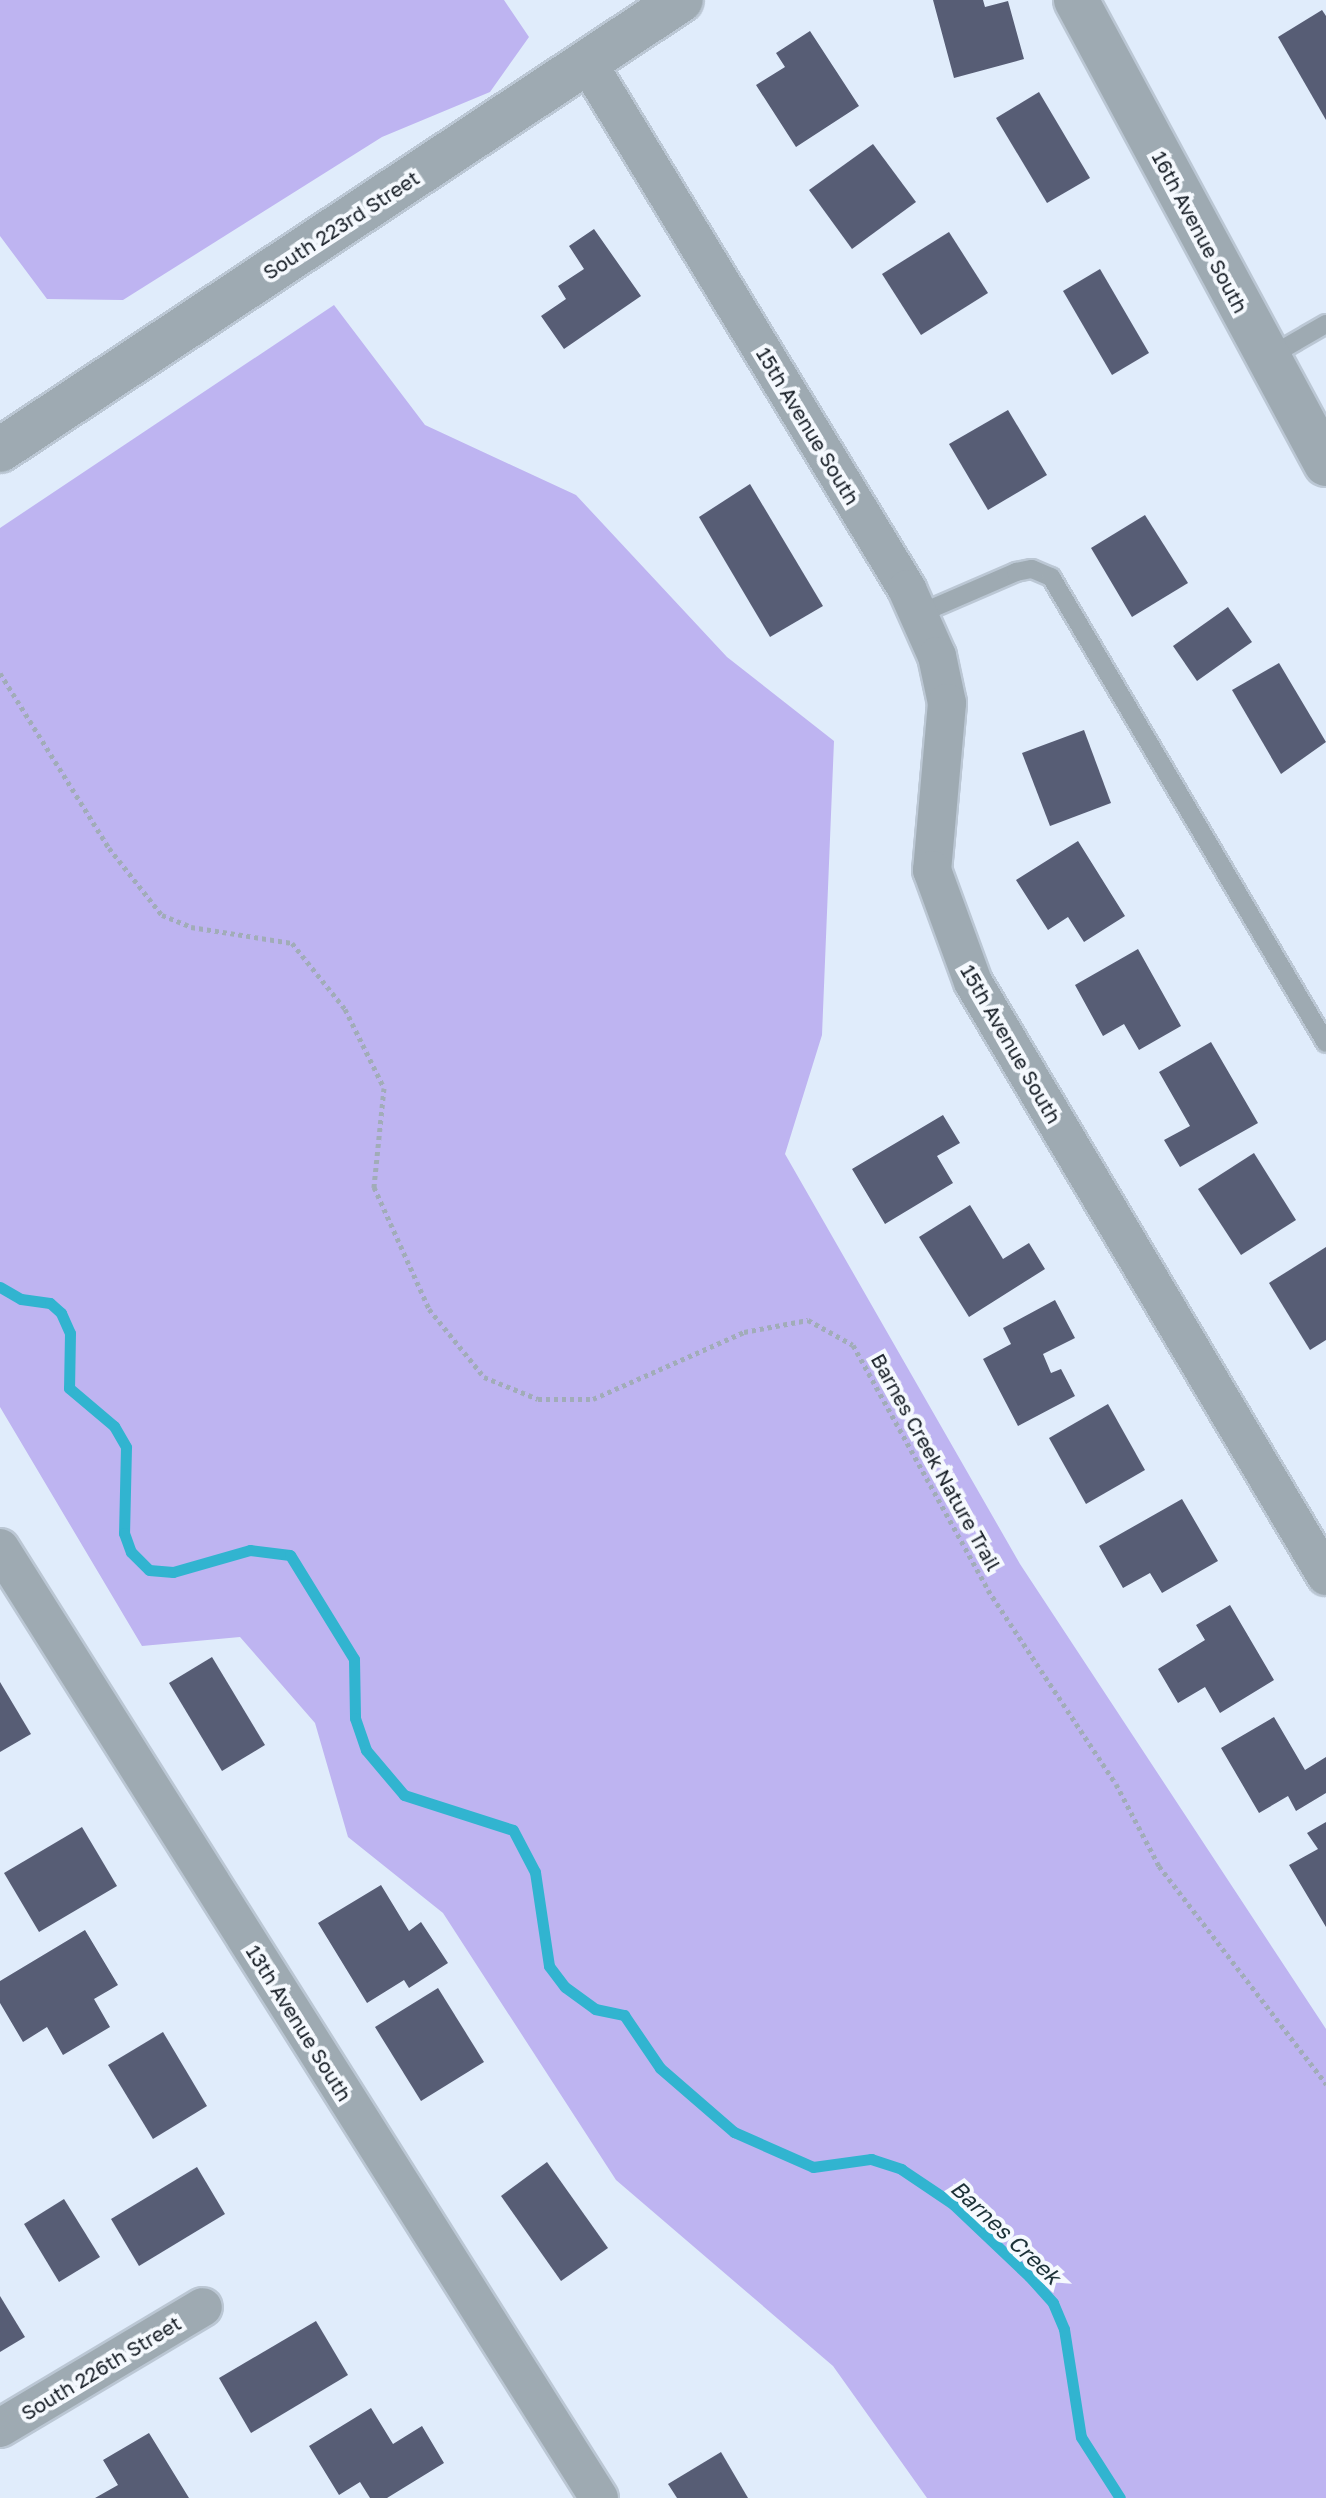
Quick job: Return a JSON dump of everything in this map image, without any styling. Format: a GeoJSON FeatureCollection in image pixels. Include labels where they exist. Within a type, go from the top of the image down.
{"type":"FeatureCollection","features":[{"type":"Feature","properties":{"kind":"street","name":"South 223rd Street"},"geometry":{"type":"LineString","coordinates":[[0,450],[681,0]]}},
{"type":"Feature","properties":{"kind":"street","name":"16th Avenue South"},"geometry":{"type":"LineString","coordinates":[[1076,0],[1326,464]]}},
{"type":"Feature","properties":{"kind":"street","name":"15th Avenue South"},"geometry":{"type":"LineString","coordinates":[[587,62],[919,614],[937,656],[947,703],[932,870],[952,935],[973,982],[1326,1576]]}},
{"type":"Feature","properties":{"kind":"street","name":"13th Avenue South"},"geometry":{"type":"LineString","coordinates":[[0,1548],[599,2498]]}},
{"type":"Feature","properties":{"kind":"street","name":"South 226th Street"},"geometry":{"type":"LineString","coordinates":[[0,2428],[203,2307]]}},
{"type":"Feature","properties":{"kind":"lane"},"geometry":{"type":"LineString","coordinates":[[1267,358],[1326,324]]}},
{"type":"Feature","properties":{"kind":"lane"},"geometry":{"type":"LineString","coordinates":[[919,614],[1016,572],[1032,569],[1051,577],[1326,1043]]}},
{"type":"Feature","properties":{"kind":"path","name":"Barnes Creek Nature Trail"},"geometry":{"type":"LineString","coordinates":[[0,673],[109,848],[162,915],[191,927],[292,943],[345,1009],[384,1088],[374,1187],[429,1309],[484,1377],[538,1399],[593,1399],[744,1332],[808,1320],[853,1345],[988,1590],[1116,1784],[1159,1866],[1326,2084]]}},
{"type":"Feature","properties":{"kind":"shaded area"},"geometry":{"type":"Polygon","coordinates":[[[0,0],[504,0],[529,37],[490,92],[382,137],[123,300],[47,299],[0,236],[0,0]]]}},
{"type":"Feature","properties":{"kind":"shaded area"},"geometry":{"type":"Polygon","coordinates":[[[334,305],[425,425],[576,495],[727,657],[834,741],[822,1035],[785,1154],[1020,1564],[1326,2029],[1326,2498],[927,2498],[833,2366],[616,2180],[443,1913],[348,1837],[315,1723],[240,1637],[142,1646],[0,1407],[0,528],[334,305]]]}},
{"type":"Feature","properties":{"kind":"building"},"geometry":{"type":"Polygon","coordinates":[[[933,0],[983,0],[985,7],[1008,1],[1024,59],[954,78],[933,0]]]}},
{"type":"Feature","properties":{"kind":"building"},"geometry":{"type":"Polygon","coordinates":[[[1322,10],[1326,16],[1326,120],[1278,37],[1322,10]]]}},
{"type":"Feature","properties":{"kind":"building"},"geometry":{"type":"Polygon","coordinates":[[[810,31],[859,106],[796,147],[756,85],[785,67],[776,53],[810,31]]]}},
{"type":"Feature","properties":{"kind":"building"},"geometry":{"type":"Polygon","coordinates":[[[1039,92],[1090,178],[1047,203],[996,118],[1039,92]]]}},
{"type":"Feature","properties":{"kind":"building"},"geometry":{"type":"Polygon","coordinates":[[[873,144],[916,202],[852,249],[809,190],[873,144]]]}},
{"type":"Feature","properties":{"kind":"building"},"geometry":{"type":"Polygon","coordinates":[[[594,229],[641,296],[564,349],[541,316],[566,299],[558,286],[584,269],[569,246],[594,229]]]}},
{"type":"Feature","properties":{"kind":"building"},"geometry":{"type":"Polygon","coordinates":[[[949,232],[988,293],[921,335],[882,274],[949,232]]]}},
{"type":"Feature","properties":{"kind":"building"},"geometry":{"type":"Polygon","coordinates":[[[1100,269],[1149,353],[1112,375],[1063,291],[1100,269]]]}},
{"type":"Feature","properties":{"kind":"building"},"geometry":{"type":"Polygon","coordinates":[[[1008,410],[1047,475],[988,510],[949,444],[1008,410]]]}},
{"type":"Feature","properties":{"kind":"building"},"geometry":{"type":"Polygon","coordinates":[[[750,484],[823,606],[770,637],[699,517],[750,484]]]}},
{"type":"Feature","properties":{"kind":"building"},"geometry":{"type":"Polygon","coordinates":[[[1145,515],[1188,583],[1132,617],[1091,548],[1145,515]]]}},
{"type":"Feature","properties":{"kind":"building"},"geometry":{"type":"Polygon","coordinates":[[[1228,607],[1252,642],[1197,681],[1173,646],[1228,607]]]}},
{"type":"Feature","properties":{"kind":"building"},"geometry":{"type":"Polygon","coordinates":[[[1279,663],[1326,742],[1281,774],[1232,690],[1279,663]]]}},
{"type":"Feature","properties":{"kind":"building"},"geometry":{"type":"Polygon","coordinates":[[[1084,730],[1111,803],[1050,826],[1022,753],[1084,730]]]}},
{"type":"Feature","properties":{"kind":"building"},"geometry":{"type":"Polygon","coordinates":[[[1078,841],[1125,916],[1084,942],[1068,917],[1048,930],[1016,880],[1078,841]]]}},
{"type":"Feature","properties":{"kind":"building"},"geometry":{"type":"Polygon","coordinates":[[[1138,949],[1181,1026],[1139,1050],[1124,1024],[1103,1036],[1075,985],[1138,949]]]}},
{"type":"Feature","properties":{"kind":"building"},"geometry":{"type":"Polygon","coordinates":[[[1211,1042],[1258,1123],[1180,1167],[1164,1140],[1190,1126],[1159,1072],[1211,1042]]]}},
{"type":"Feature","properties":{"kind":"building"},"geometry":{"type":"Polygon","coordinates":[[[943,1115],[960,1143],[937,1156],[953,1183],[885,1224],[852,1169],[943,1115]]]}},
{"type":"Feature","properties":{"kind":"building"},"geometry":{"type":"Polygon","coordinates":[[[1254,1153],[1296,1220],[1241,1255],[1198,1189],[1254,1153]]]}},
{"type":"Feature","properties":{"kind":"building"},"geometry":{"type":"Polygon","coordinates":[[[970,1205],[1003,1259],[1029,1243],[1045,1269],[969,1317],[919,1237],[970,1205]]]}},
{"type":"Feature","properties":{"kind":"building"},"geometry":{"type":"Polygon","coordinates":[[[1326,1247],[1326,1340],[1310,1350],[1269,1283],[1326,1247]]]}},
{"type":"Feature","properties":{"kind":"building"},"geometry":{"type":"Polygon","coordinates":[[[1055,1300],[1075,1338],[1043,1354],[1051,1373],[1061,1369],[1075,1396],[1018,1426],[983,1359],[1011,1344],[1003,1328],[1055,1300]]]}},
{"type":"Feature","properties":{"kind":"building"},"geometry":{"type":"Polygon","coordinates":[[[1108,1404],[1145,1470],[1086,1504],[1049,1438],[1108,1404]]]}},
{"type":"Feature","properties":{"kind":"building"},"geometry":{"type":"Polygon","coordinates":[[[1182,1499],[1218,1561],[1162,1593],[1150,1573],[1123,1588],[1099,1546],[1182,1499]]]}},
{"type":"Feature","properties":{"kind":"building"},"geometry":{"type":"Polygon","coordinates":[[[1230,1605],[1274,1680],[1220,1713],[1205,1687],[1178,1703],[1158,1669],[1205,1640],[1196,1625],[1230,1605]]]}},
{"type":"Feature","properties":{"kind":"building"},"geometry":{"type":"Polygon","coordinates":[[[212,1657],[265,1745],[222,1771],[169,1683],[212,1657]]]}},
{"type":"Feature","properties":{"kind":"building"},"geometry":{"type":"Polygon","coordinates":[[[0,1682],[31,1734],[0,1752],[0,1682]]]}},
{"type":"Feature","properties":{"kind":"building"},"geometry":{"type":"Polygon","coordinates":[[[1274,1717],[1305,1770],[1326,1757],[1326,1793],[1296,1811],[1288,1796],[1259,1813],[1221,1748],[1274,1717]]]}},
{"type":"Feature","properties":{"kind":"building"},"geometry":{"type":"Polygon","coordinates":[[[1326,1822],[1326,1927],[1289,1865],[1318,1849],[1307,1833],[1326,1822]]]}},
{"type":"Feature","properties":{"kind":"building"},"geometry":{"type":"Polygon","coordinates":[[[82,1827],[117,1886],[39,1932],[4,1873],[82,1827]]]}},
{"type":"Feature","properties":{"kind":"building"},"geometry":{"type":"Polygon","coordinates":[[[381,1885],[409,1931],[421,1922],[448,1963],[409,1988],[404,1980],[367,2003],[318,1923],[381,1885]]]}},
{"type":"Feature","properties":{"kind":"building"},"geometry":{"type":"Polygon","coordinates":[[[85,1930],[118,1985],[94,1999],[110,2027],[63,2055],[47,2027],[23,2042],[0,2003],[0,1981],[85,1930]]]}},
{"type":"Feature","properties":{"kind":"building"},"geometry":{"type":"Polygon","coordinates":[[[438,1988],[484,2062],[421,2101],[375,2027],[438,1988]]]}},
{"type":"Feature","properties":{"kind":"building"},"geometry":{"type":"Polygon","coordinates":[[[163,2032],[207,2106],[153,2139],[108,2065],[163,2032]]]}},
{"type":"Feature","properties":{"kind":"building"},"geometry":{"type":"Polygon","coordinates":[[[547,2162],[608,2248],[561,2281],[501,2196],[547,2162]]]}},
{"type":"Feature","properties":{"kind":"building"},"geometry":{"type":"Polygon","coordinates":[[[197,2167],[225,2214],[139,2266],[111,2219],[197,2167]]]}},
{"type":"Feature","properties":{"kind":"building"},"geometry":{"type":"Polygon","coordinates":[[[64,2199],[100,2257],[59,2282],[24,2224],[64,2199]]]}},
{"type":"Feature","properties":{"kind":"building"},"geometry":{"type":"Polygon","coordinates":[[[0,2296],[25,2337],[0,2352],[0,2296]]]}},
{"type":"Feature","properties":{"kind":"building"},"geometry":{"type":"Polygon","coordinates":[[[316,2321],[348,2375],[251,2433],[219,2378],[316,2321]]]}},
{"type":"Feature","properties":{"kind":"building"},"geometry":{"type":"Polygon","coordinates":[[[371,2408],[393,2444],[422,2426],[444,2463],[387,2498],[370,2498],[360,2482],[339,2495],[309,2446],[371,2408]]]}},
{"type":"Feature","properties":{"kind":"building"},"geometry":{"type":"Polygon","coordinates":[[[149,2433],[189,2498],[95,2498],[118,2485],[103,2460],[149,2433]]]}},
{"type":"Feature","properties":{"kind":"building"},"geometry":{"type":"Polygon","coordinates":[[[721,2452],[748,2498],[677,2498],[668,2484],[721,2452]]]}},
{"type":"Feature","properties":{"kind":"waterway","name":"Barnes Creek"},"geometry":{"type":"LineString","coordinates":[[0,1287],[21,1299],[50,1303],[61,1313],[70,1333],[69,1388],[114,1426],[126,1447],[124,1533],[131,1552],[149,1570],[173,1572],[250,1550],[290,1555],[354,1659],[355,1718],[366,1750],[404,1795],[513,1830],[535,1872],[549,1966],[565,1987],[595,2009],[624,2015],[660,2068],[734,2132],[813,2167],[871,2159],[901,2169],[953,2204],[1029,2276],[1053,2303],[1064,2329],[1081,2437],[1120,2498]]}}]}
